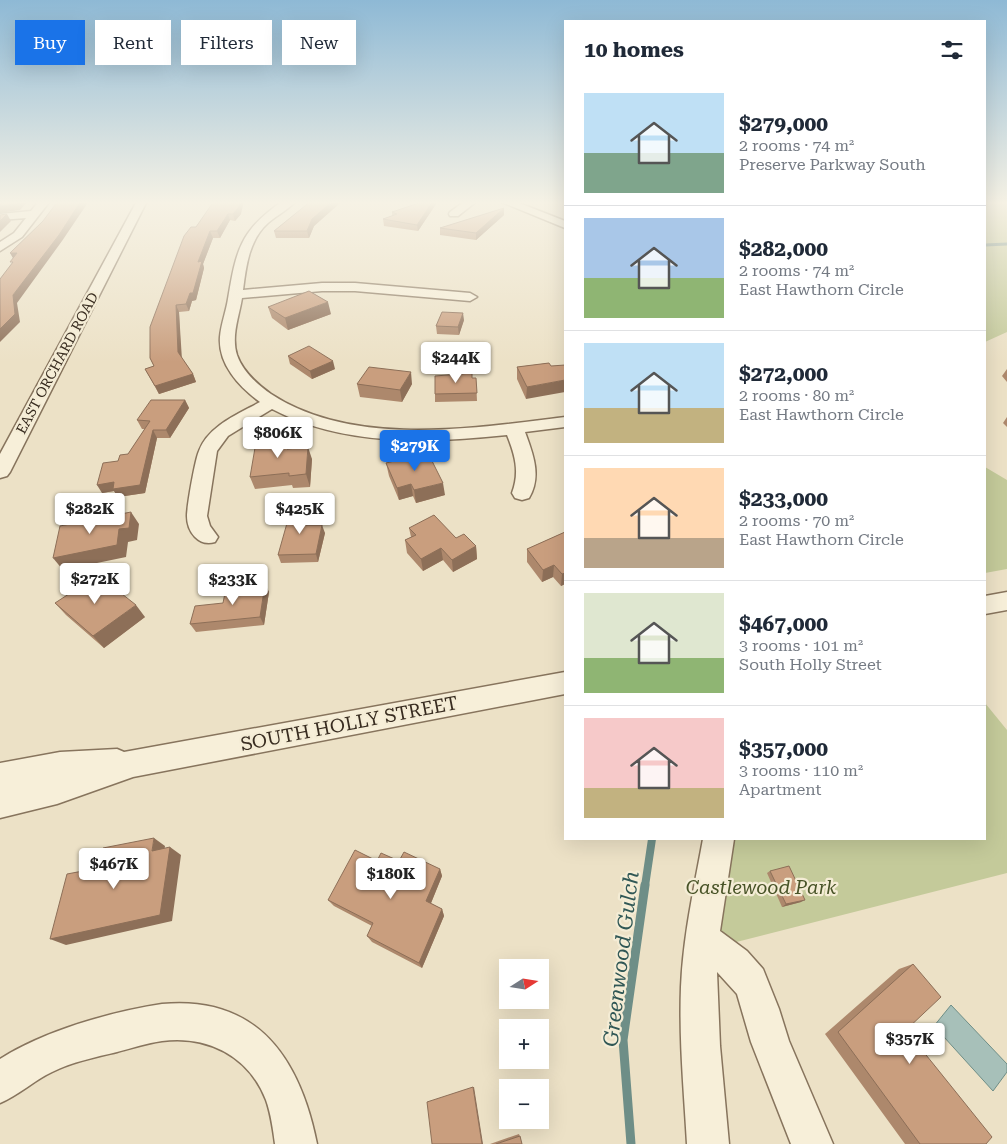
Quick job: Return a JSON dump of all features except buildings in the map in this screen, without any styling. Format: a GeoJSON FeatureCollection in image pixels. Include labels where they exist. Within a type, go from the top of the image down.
{"type":"FeatureCollection","features":[{"type":"Feature","properties":{"kind":"street","name":"EAST ORCHARD ROAD"},"geometry":{"type":"LineString","coordinates":[[0,472],[114,254]]}},
{"type":"Feature","properties":{"kind":"street"},"geometry":{"type":"LineString","coordinates":[[242,254],[227,341],[231,359],[237,372],[248,385],[272,402],[320,422],[378,433],[438,436],[564,422]]}},
{"type":"Feature","properties":{"kind":"street"},"geometry":{"type":"LineString","coordinates":[[235,295],[355,286],[470,296]]}},
{"type":"Feature","properties":{"kind":"street"},"geometry":{"type":"LineString","coordinates":[[207,537],[200,528],[197,516],[208,451],[222,432],[272,402]]}},
{"type":"Feature","properties":{"kind":"street"},"geometry":{"type":"LineString","coordinates":[[514,428],[527,464],[528,475],[522,492]]}},
{"type":"Feature","properties":{"kind":"street"},"geometry":{"type":"LineString","coordinates":[[986,605],[1007,601]]}},
{"type":"Feature","properties":{"kind":"street","name":"SOUTH HOLLY STREET"},"geometry":{"type":"LineString","coordinates":[[0,803],[65,787],[133,763],[564,683]]}},
{"type":"Feature","properties":{"kind":"street","name":"SOUTH HOLLY STREET"},"geometry":{"type":"LineString","coordinates":[[0,777],[60,766],[93,763],[133,763]]}},
{"type":"Feature","properties":{"kind":"street"},"geometry":{"type":"LineString","coordinates":[[708,1144],[701,1053],[699,986],[702,939],[719,840]]}},
{"type":"Feature","properties":{"kind":"street"},"geometry":{"type":"LineString","coordinates":[[702,939],[735,963],[750,982],[761,1009],[770,1042],[812,1144]]}},
{"type":"Feature","properties":{"kind":"street"},"geometry":{"type":"LineString","coordinates":[[0,1083],[37,1058],[65,1046],[167,1022],[189,1022],[222,1029],[248,1044],[261,1055],[282,1086],[295,1131],[296,1144]]}},
{"type":"Feature","properties":{"kind":"green space"},"geometry":{"type":"Polygon","coordinates":[[[986,254],[1007,254],[1007,332],[986,342],[986,254]]]}},
{"type":"Feature","properties":{"kind":"green space"},"geometry":{"type":"Polygon","coordinates":[[[986,468],[1007,480],[1007,569],[986,573],[986,468]]]}},
{"type":"Feature","properties":{"kind":"green space","name":"Castlewood Park"},"geometry":{"type":"Polygon","coordinates":[[[986,704],[1007,730],[1007,873],[701,951],[719,840],[986,840],[986,704]]]}},
{"type":"Feature","properties":{"kind":"water"},"geometry":{"type":"Polygon","coordinates":[[[951,1005],[1007,1064],[1007,1072],[993,1091],[934,1026],[951,1005]]]}},
{"type":"Feature","properties":{"kind":"waterway","name":"Greenwood Gulch"},"geometry":{"type":"LineString","coordinates":[[645,886],[652,840]]}},
{"type":"Feature","properties":{"kind":"waterway","name":"Greenwood Gulch"},"geometry":{"type":"LineString","coordinates":[[631,1144],[623,1040],[645,885]]}}]}
